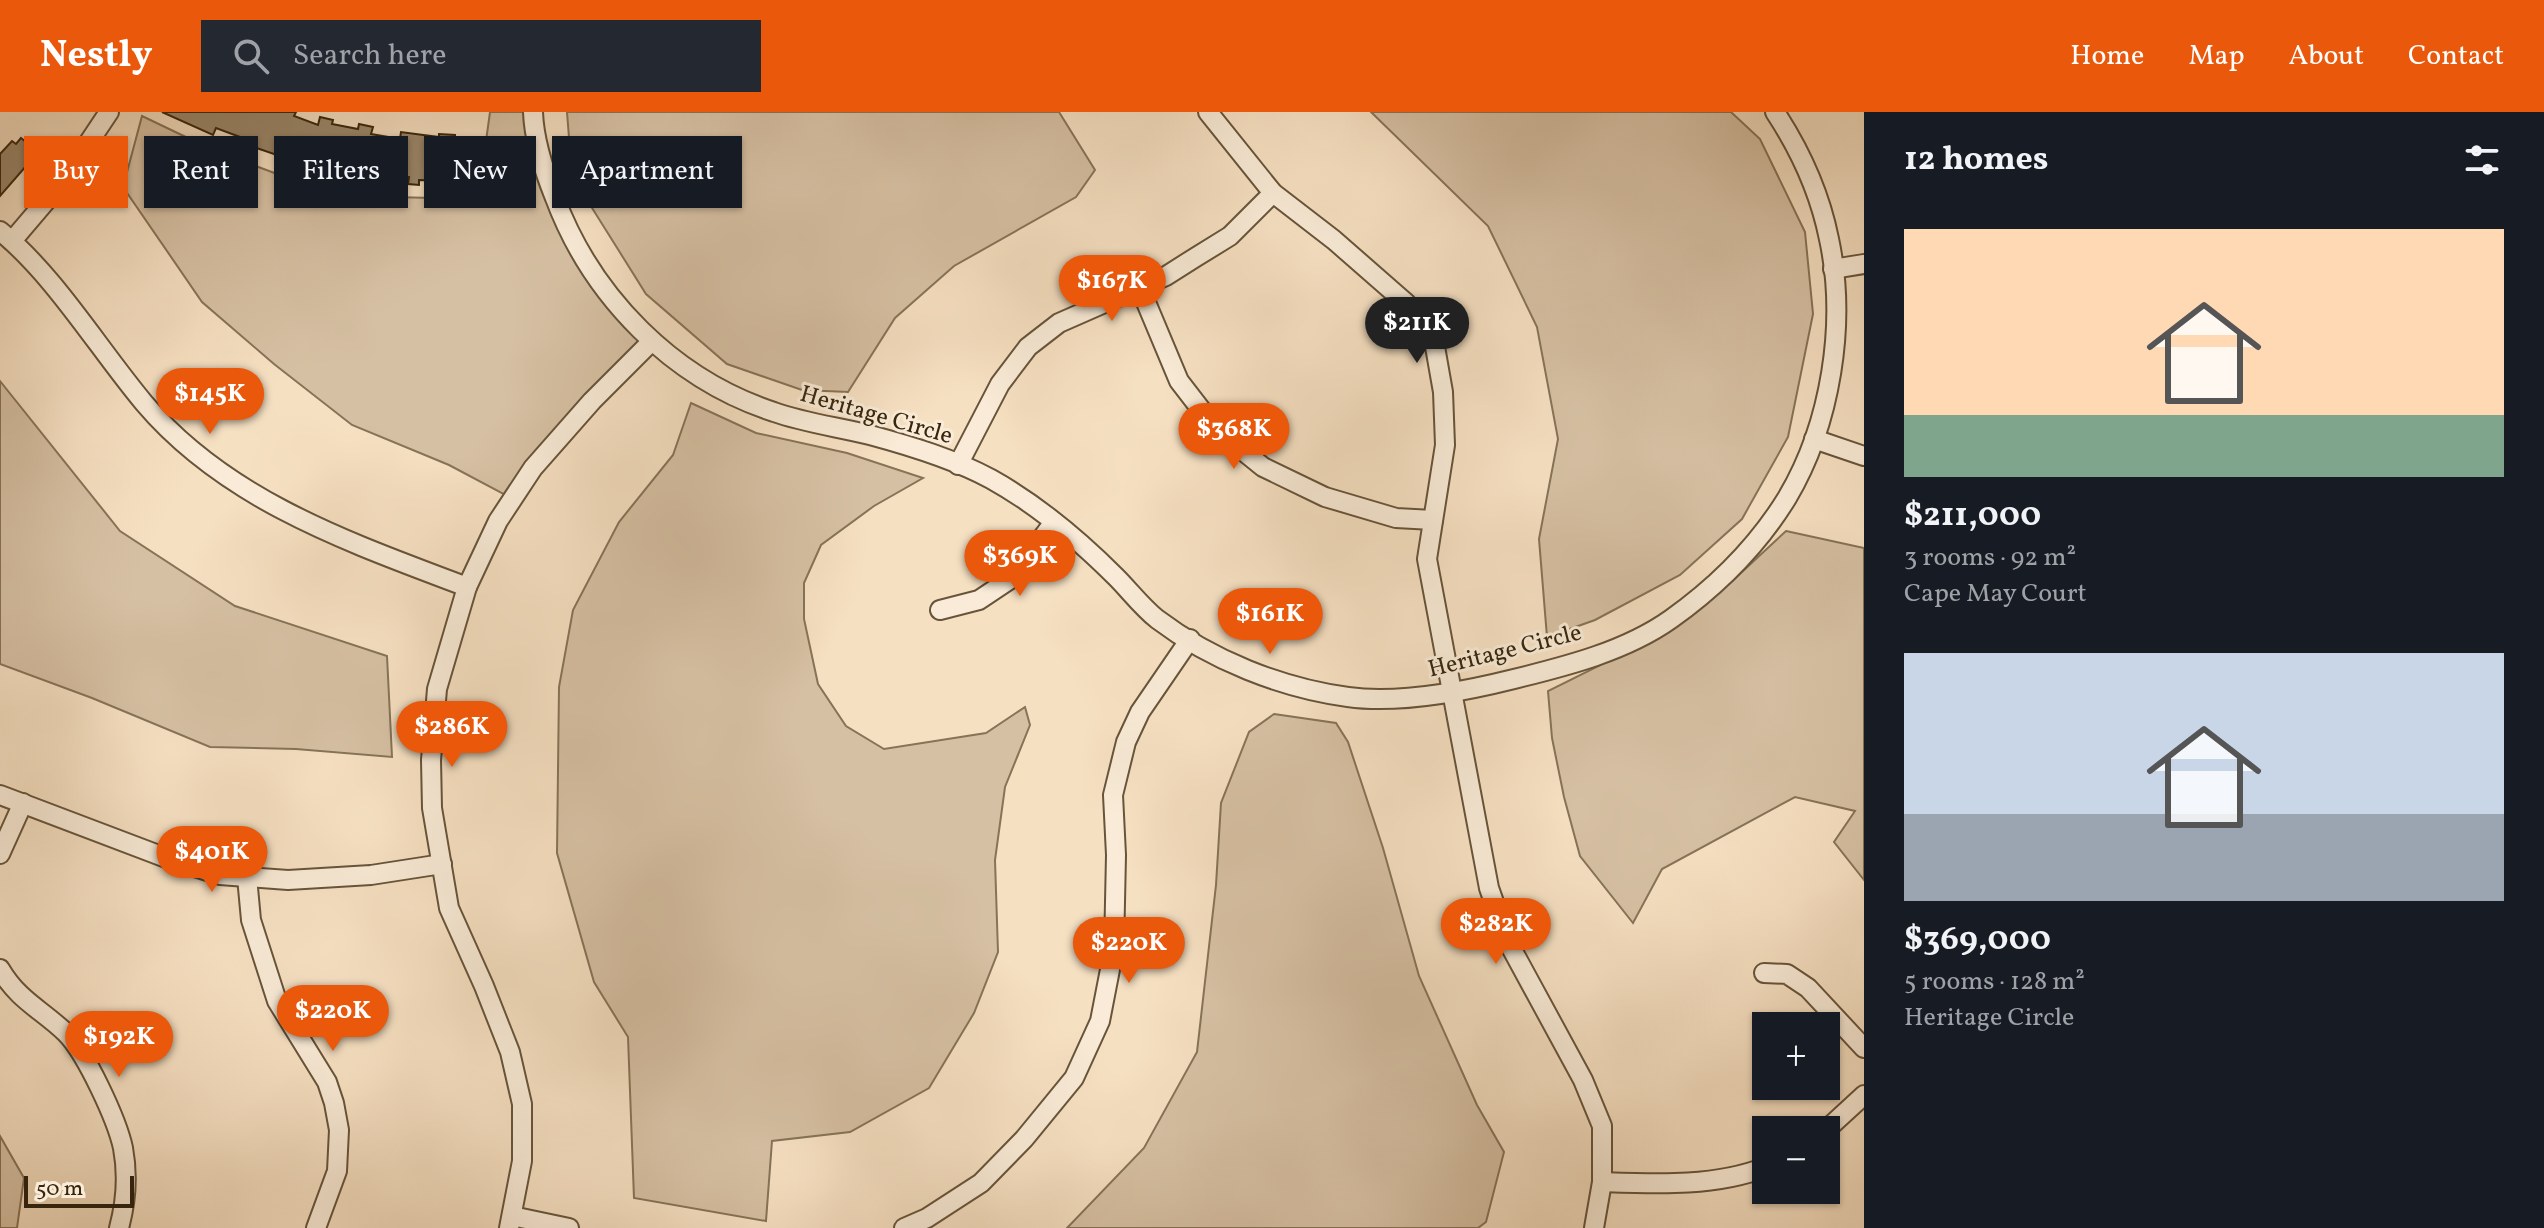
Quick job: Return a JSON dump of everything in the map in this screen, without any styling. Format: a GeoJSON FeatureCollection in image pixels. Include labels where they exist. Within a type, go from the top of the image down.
{"type":"FeatureCollection","features":[{"type":"Feature","properties":{"kind":"street"},"geometry":{"type":"LineString","coordinates":[[109,112],[63,181],[6,236],[57,293],[145,404],[182,441],[219,470],[278,509],[341,539],[467,587]]}},
{"type":"Feature","properties":{"kind":"street","name":"Heritage Circle"},"geometry":{"type":"LineString","coordinates":[[533,112],[544,170],[566,229],[622,313],[689,370],[728,393],[771,412],[869,435],[938,456],[992,480],[1054,522],[1113,573],[1155,618],[1228,662],[1290,686],[1352,698],[1421,697],[1492,684],[1561,667],[1618,646],[1668,621],[1717,580],[1759,538],[1787,497],[1814,439],[1826,401],[1834,349],[1836,304],[1830,241],[1818,199],[1805,166],[1775,112]]}},
{"type":"Feature","properties":{"kind":"street"},"geometry":{"type":"LineString","coordinates":[[1208,112],[1273,193],[1334,240],[1406,303],[1434,341],[1443,392],[1445,445],[1427,559],[1489,888],[1508,942],[1583,1080],[1602,1126],[1602,1182],[1594,1228]]}},
{"type":"Feature","properties":{"kind":"street"},"geometry":{"type":"LineString","coordinates":[[958,465],[1000,384],[1028,347],[1059,323],[1166,276],[1230,236],[1273,193]]}},
{"type":"Feature","properties":{"kind":"street"},"geometry":{"type":"LineString","coordinates":[[1833,269],[1864,264]]}},
{"type":"Feature","properties":{"kind":"street"},"geometry":{"type":"LineString","coordinates":[[1140,288],[1179,381],[1216,429],[1263,467],[1325,497],[1396,518],[1433,520]]}},
{"type":"Feature","properties":{"kind":"street"},"geometry":{"type":"LineString","coordinates":[[569,1228],[510,1222],[522,1161],[522,1104],[510,1052],[449,908],[432,808],[431,760],[437,689],[467,587],[498,521],[533,468],[592,401],[652,341]]}},
{"type":"Feature","properties":{"kind":"street"},"geometry":{"type":"LineString","coordinates":[[1814,439],[1864,456]]}},
{"type":"Feature","properties":{"kind":"street"},"geometry":{"type":"LineString","coordinates":[[940,610],[979,600],[1012,578],[1054,522]]}},
{"type":"Feature","properties":{"kind":"street"},"geometry":{"type":"LineString","coordinates":[[904,1228],[927,1218],[981,1183],[1024,1139],[1074,1078],[1100,1021],[1114,949],[1116,855],[1113,795],[1126,742],[1140,712],[1190,639]]}},
{"type":"Feature","properties":{"kind":"street"},"geometry":{"type":"LineString","coordinates":[[0,795],[220,875],[288,880],[371,875],[442,864]]}},
{"type":"Feature","properties":{"kind":"street"},"geometry":{"type":"LineString","coordinates":[[0,854],[23,803]]}},
{"type":"Feature","properties":{"kind":"street"},"geometry":{"type":"LineString","coordinates":[[247,877],[251,920],[277,1001],[327,1082],[334,1103],[339,1130],[337,1171],[316,1228]]}},
{"type":"Feature","properties":{"kind":"street"},"geometry":{"type":"LineString","coordinates":[[0,969],[12,989],[68,1035],[95,1075],[122,1146],[126,1183],[119,1228]]}},
{"type":"Feature","properties":{"kind":"street"},"geometry":{"type":"LineString","coordinates":[[1764,973],[1787,974],[1808,988],[1864,1048]]}},
{"type":"Feature","properties":{"kind":"street"},"geometry":{"type":"LineString","coordinates":[[1840,1117],[1864,1095]]}},
{"type":"Feature","properties":{"kind":"street"},"geometry":{"type":"LineString","coordinates":[[1602,1182],[1657,1184],[1712,1180],[1752,1170]]}},
{"type":"Feature","properties":{"kind":"shaded area"},"geometry":{"type":"Polygon","coordinates":[[[490,112],[533,112],[552,179],[552,208],[560,208],[566,229],[652,341],[513,499],[449,465],[352,425],[274,364],[202,302],[128,194],[128,168],[142,116],[184,136],[144,136],[144,208],[258,208],[258,167],[274,173],[274,208],[408,208],[408,197],[424,198],[424,208],[536,208],[536,136],[487,136],[490,112]]]}},
{"type":"Feature","properties":{"kind":"shaded area"},"geometry":{"type":"Polygon","coordinates":[[[567,112],[1059,112],[1095,170],[1076,197],[954,266],[895,318],[848,392],[802,390],[727,364],[646,294],[592,208],[742,208],[742,136],[569,136],[567,112]]]}},
{"type":"Feature","properties":{"kind":"shaded area"},"geometry":{"type":"Polygon","coordinates":[[[1371,112],[1731,112],[1760,139],[1805,232],[1813,314],[1788,437],[1742,519],[1680,575],[1595,620],[1547,637],[1539,539],[1558,439],[1537,327],[1488,226],[1371,112]]]}},
{"type":"Feature","properties":{"kind":"shaded area"},"geometry":{"type":"Polygon","coordinates":[[[0,381],[120,531],[235,606],[387,656],[392,757],[296,749],[210,747],[0,664],[0,381]]]}},
{"type":"Feature","properties":{"kind":"shaded area"},"geometry":{"type":"Polygon","coordinates":[[[691,403],[756,433],[847,453],[923,478],[874,506],[821,545],[804,583],[804,619],[818,684],[846,726],[884,749],[986,733],[1025,707],[1030,725],[1005,787],[995,860],[998,952],[974,1013],[929,1088],[850,1132],[772,1141],[766,1221],[634,1198],[628,1037],[594,982],[557,853],[559,687],[573,610],[619,522],[673,455],[691,403]]]}},
{"type":"Feature","properties":{"kind":"shaded area"},"geometry":{"type":"Polygon","coordinates":[[[1786,531],[1864,548],[1864,880],[1834,842],[1855,811],[1795,797],[1662,869],[1633,923],[1580,856],[1552,738],[1548,691],[1663,634],[1728,585],[1786,531]]]}},
{"type":"Feature","properties":{"kind":"shaded area"},"geometry":{"type":"Polygon","coordinates":[[[1274,714],[1336,723],[1348,742],[1383,848],[1419,976],[1477,1105],[1504,1152],[1486,1222],[1478,1228],[1067,1228],[1144,1148],[1197,1052],[1216,885],[1221,803],[1249,732],[1274,714]]]}},
{"type":"Feature","properties":{"kind":"shaded area"},"geometry":{"type":"Polygon","coordinates":[[[0,1136],[24,1178],[17,1228],[0,1228],[0,1136]]]}},
{"type":"Feature","properties":{"kind":"building"},"geometry":{"type":"Polygon","coordinates":[[[162,112],[296,112],[294,116],[318,125],[320,117],[333,120],[332,124],[358,129],[359,124],[373,127],[371,134],[383,136],[274,136],[274,154],[258,148],[258,136],[237,136],[216,128],[213,135],[162,112]]]}},
{"type":"Feature","properties":{"kind":"building"},"geometry":{"type":"Polygon","coordinates":[[[401,132],[431,136],[424,136],[424,180],[419,180],[419,185],[408,184],[408,136],[400,136],[401,132]]]}},
{"type":"Feature","properties":{"kind":"building"},"geometry":{"type":"Polygon","coordinates":[[[21,138],[24,140],[24,168],[0,196],[0,154],[12,141],[16,144],[21,138]]]}}]}
